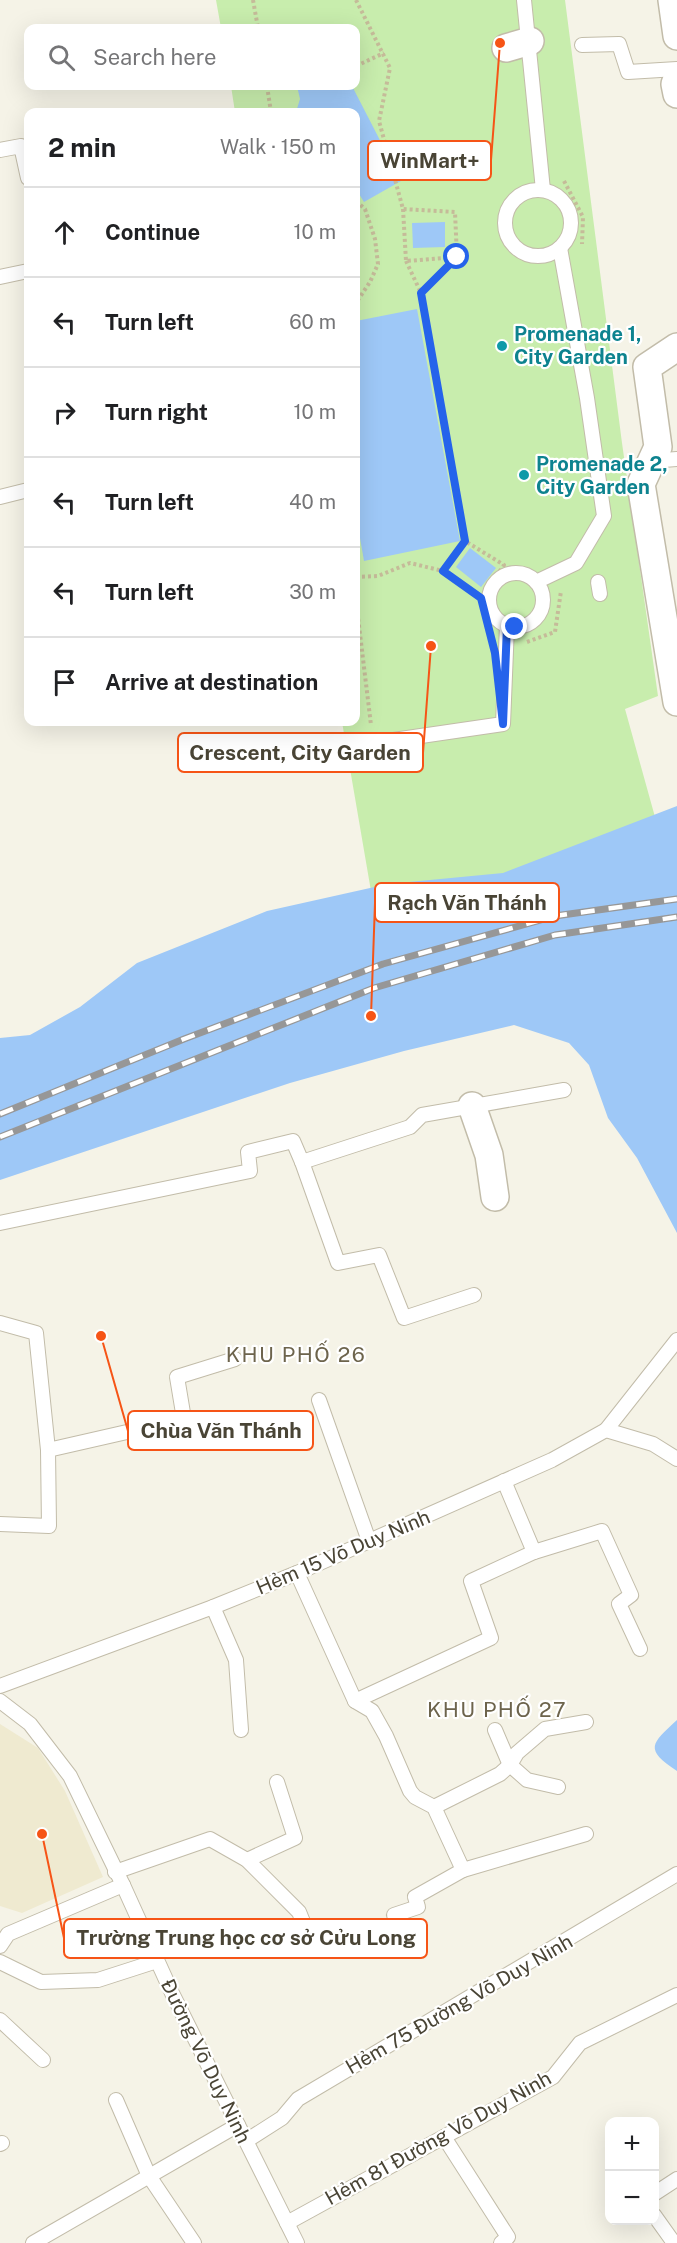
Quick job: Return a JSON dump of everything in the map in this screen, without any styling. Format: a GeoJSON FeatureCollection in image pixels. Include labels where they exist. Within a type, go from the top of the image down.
{"type":"FeatureCollection","features":[{"type":"Feature","properties":{"kind":"street"},"geometry":{"type":"LineString","coordinates":[[672,0],[677,36]]}},
{"type":"Feature","properties":{"kind":"street"},"geometry":{"type":"LineString","coordinates":[[677,79],[675,84],[677,94]]}},
{"type":"Feature","properties":{"kind":"street"},"geometry":{"type":"LineString","coordinates":[[676,702],[641,484],[664,460],[658,447],[646,367],[677,347]]}},
{"type":"Feature","properties":{"kind":"street"},"geometry":{"type":"LineString","coordinates":[[472,1106],[489,1155],[495,1197]]}},
{"type":"Feature","properties":{"kind":"lane"},"geometry":{"type":"LineString","coordinates":[[524,0],[518,45],[543,190]]}},
{"type":"Feature","properties":{"kind":"lane"},"geometry":{"type":"LineString","coordinates":[[582,45],[619,44],[628,72],[677,69]]}},
{"type":"Feature","properties":{"kind":"lane"},"geometry":{"type":"LineString","coordinates":[[0,150],[21,146],[24,160]]}},
{"type":"Feature","properties":{"kind":"lane"},"geometry":{"type":"LineString","coordinates":[[532,190],[543,190],[562,200],[568,208],[571,229],[561,248],[552,254],[530,256],[519,251],[511,243],[506,232],[507,210],[522,194],[532,190]]}},
{"type":"Feature","properties":{"kind":"lane"},"geometry":{"type":"LineString","coordinates":[[536,582],[576,563],[591,542],[604,516],[587,398],[561,248]]}},
{"type":"Feature","properties":{"kind":"lane"},"geometry":{"type":"LineString","coordinates":[[0,278],[24,273]]}},
{"type":"Feature","properties":{"kind":"lane"},"geometry":{"type":"LineString","coordinates":[[0,497],[24,491]]}},
{"type":"Feature","properties":{"kind":"lane"},"geometry":{"type":"LineString","coordinates":[[512,573],[529,576],[536,582],[543,598],[542,607],[532,622],[524,626],[507,626],[493,615],[489,606],[491,588],[496,581],[512,573]]}},
{"type":"Feature","properties":{"kind":"lane"},"geometry":{"type":"LineString","coordinates":[[373,743],[503,724],[507,626]]}},
{"type":"Feature","properties":{"kind":"lane"},"geometry":{"type":"LineString","coordinates":[[302,1162],[410,1127],[422,1115],[564,1090]]}},
{"type":"Feature","properties":{"kind":"lane"},"geometry":{"type":"LineString","coordinates":[[0,1223],[250,1171],[248,1152],[293,1141],[338,1263],[379,1256],[404,1318],[474,1295]]}},
{"type":"Feature","properties":{"kind":"lane"},"geometry":{"type":"LineString","coordinates":[[0,1323],[36,1333],[48,1450],[49,1526],[0,1524]]}},
{"type":"Feature","properties":{"kind":"lane"},"geometry":{"type":"LineString","coordinates":[[675,1347],[606,1430],[653,1444],[677,1459]]}},
{"type":"Feature","properties":{"kind":"lane"},"geometry":{"type":"LineString","coordinates":[[226,1422],[190,1434],[184,1419],[177,1377],[235,1359]]}},
{"type":"Feature","properties":{"kind":"lane"},"geometry":{"type":"LineString","coordinates":[[319,1400],[369,1541]]}},
{"type":"Feature","properties":{"kind":"lane"},"geometry":{"type":"LineString","coordinates":[[48,1450],[184,1419]]}},
{"type":"Feature","properties":{"kind":"lane","name":"Hẻm 15 Võ Duy Ninh"},"geometry":{"type":"LineString","coordinates":[[0,1686],[213,1607],[297,1573],[552,1460],[606,1430]]}},
{"type":"Feature","properties":{"kind":"lane"},"geometry":{"type":"LineString","coordinates":[[504,1481],[534,1552]]}},
{"type":"Feature","properties":{"kind":"lane"},"geometry":{"type":"LineString","coordinates":[[355,1701],[491,1638],[471,1581],[534,1552],[602,1530],[632,1595],[619,1604],[640,1649]]}},
{"type":"Feature","properties":{"kind":"lane"},"geometry":{"type":"LineString","coordinates":[[297,1573],[355,1701],[372,1711],[386,1736],[410,1791],[415,1797],[434,1807],[463,1870]]}},
{"type":"Feature","properties":{"kind":"lane"},"geometry":{"type":"LineString","coordinates":[[213,1607],[236,1660],[241,1730]]}},
{"type":"Feature","properties":{"kind":"lane","name":"Đường Võ Duy Ninh"},"geometry":{"type":"LineString","coordinates":[[0,1701],[30,1724],[70,1776],[157,1961],[297,2243]]}},
{"type":"Feature","properties":{"kind":"lane"},"geometry":{"type":"LineString","coordinates":[[434,1807],[500,1774],[510,1766],[517,1753],[545,1729],[586,1722]]}},
{"type":"Feature","properties":{"kind":"lane"},"geometry":{"type":"LineString","coordinates":[[495,1730],[510,1766],[527,1780],[558,1787]]}},
{"type":"Feature","properties":{"kind":"lane"},"geometry":{"type":"LineString","coordinates":[[247,1860],[295,1838],[277,1782]]}},
{"type":"Feature","properties":{"kind":"lane"},"geometry":{"type":"LineString","coordinates":[[394,1915],[418,1907],[415,1897],[463,1870],[586,1834]]}},
{"type":"Feature","properties":{"kind":"lane"},"geometry":{"type":"LineString","coordinates":[[115,1872],[210,1839],[247,1860],[299,1912],[314,1949]]}},
{"type":"Feature","properties":{"kind":"lane","name":"Hẻm 75 Đường Võ Duy Ninh"},"geometry":{"type":"LineString","coordinates":[[246,2141],[282,2118],[298,2099],[677,1874]]}},
{"type":"Feature","properties":{"kind":"lane"},"geometry":{"type":"LineString","coordinates":[[0,1946],[4,1935],[123,1885]]}},
{"type":"Feature","properties":{"kind":"lane"},"geometry":{"type":"LineString","coordinates":[[0,1962],[41,1982],[98,1980],[157,1961]]}},
{"type":"Feature","properties":{"kind":"lane","name":"Hẻm 81 Đường Võ Duy Ninh"},"geometry":{"type":"LineString","coordinates":[[287,2223],[554,2077],[580,2043],[677,1995]]}},
{"type":"Feature","properties":{"kind":"lane"},"geometry":{"type":"LineString","coordinates":[[0,2020],[43,2060]]}},
{"type":"Feature","properties":{"kind":"lane"},"geometry":{"type":"LineString","coordinates":[[116,2100],[149,2176],[194,2243]]}},
{"type":"Feature","properties":{"kind":"lane"},"geometry":{"type":"LineString","coordinates":[[33,2243],[238,2125]]}},
{"type":"Feature","properties":{"kind":"lane"},"geometry":{"type":"LineString","coordinates":[[444,2137],[508,2237],[501,2243]]}},
{"type":"Feature","properties":{"kind":"lane"},"geometry":{"type":"LineString","coordinates":[[659,2191],[677,2180]]}},
{"type":"Feature","properties":{"kind":"lane"},"geometry":{"type":"LineString","coordinates":[[659,2222],[674,2243]]}},
{"type":"Feature","properties":{"kind":"path"},"geometry":{"type":"LineString","coordinates":[[253,0],[257,24]]}},
{"type":"Feature","properties":{"kind":"path"},"geometry":{"type":"LineString","coordinates":[[356,0],[390,68],[379,121],[403,209],[406,261],[421,293],[465,541],[443,571]]}},
{"type":"Feature","properties":{"kind":"path"},"geometry":{"type":"LineString","coordinates":[[360,64],[384,53]]}},
{"type":"Feature","properties":{"kind":"path"},"geometry":{"type":"LineString","coordinates":[[268,90],[270,108]]}},
{"type":"Feature","properties":{"kind":"path"},"geometry":{"type":"LineString","coordinates":[[360,205],[365,209],[375,239],[378,264],[360,297]]}},
{"type":"Feature","properties":{"kind":"path"},"geometry":{"type":"LineString","coordinates":[[403,209],[455,212],[457,257],[421,293]]}},
{"type":"Feature","properties":{"kind":"path"},"geometry":{"type":"LineString","coordinates":[[406,261],[457,257]]}},
{"type":"Feature","properties":{"kind":"path"},"geometry":{"type":"LineString","coordinates":[[465,541],[504,566],[481,598]]}},
{"type":"Feature","properties":{"kind":"path"},"geometry":{"type":"LineString","coordinates":[[360,577],[378,576],[410,563],[443,571],[481,598],[489,628]]}},
{"type":"Feature","properties":{"kind":"path"},"geometry":{"type":"LineString","coordinates":[[360,634],[373,743]]}},
{"type":"Feature","properties":{"kind":"shaded area"},"geometry":{"type":"Polygon","coordinates":[[[0,1724],[38,1748],[65,1791],[103,1877],[22,1913],[0,1906],[0,1724]]]}},
{"type":"Feature","properties":{"kind":"green space"},"geometry":{"type":"Polygon","coordinates":[[[216,0],[565,0],[622,443],[658,696],[625,709],[665,853],[372,897],[343,726],[360,726],[360,108],[234,108],[232,90],[360,90],[360,24],[220,24],[216,0]]]}},
{"type":"Feature","properties":{"kind":"water"},"geometry":{"type":"Polygon","coordinates":[[[298,90],[354,90],[401,181],[364,202],[360,196],[360,108],[297,108],[300,99],[298,90]]]}},
{"type":"Feature","properties":{"kind":"water"},"geometry":{"type":"Polygon","coordinates":[[[445,222],[445,247],[413,248],[412,223],[445,222]]]}},
{"type":"Feature","properties":{"kind":"water"},"geometry":{"type":"Polygon","coordinates":[[[417,309],[460,541],[364,561],[360,538],[360,320],[417,309]]]}},
{"type":"Feature","properties":{"kind":"water"},"geometry":{"type":"Polygon","coordinates":[[[470,548],[496,568],[481,587],[456,567],[470,548]]]}},
{"type":"Feature","properties":{"kind":"water"},"geometry":{"type":"Polygon","coordinates":[[[677,806],[677,1233],[637,1158],[608,1118],[589,1065],[569,1043],[514,1025],[404,1051],[290,1083],[0,1180],[0,1038],[30,1035],[80,1007],[137,963],[267,911],[388,884],[503,873],[677,806]]]}},
{"type":"Feature","properties":{"kind":"water"},"geometry":{"type":"Polygon","coordinates":[[[677,1720],[677,1771],[659,1757],[655,1746],[661,1735],[677,1720]]]}},
{"type":"Feature","properties":{"kind":"railway"},"geometry":{"type":"LineString","coordinates":[[0,1114],[184,1039],[383,964],[555,916],[677,899]]}},
{"type":"Feature","properties":{"kind":"railway"},"geometry":{"type":"LineString","coordinates":[[0,1137],[374,988],[555,935],[677,917]]}},
{"type":"Feature","properties":{"kind":"place","name":"WinMart+"},"geometry":{"type":"Point","coordinates":[500,43]}},
{"type":"Feature","properties":{"kind":"place","name":"Promenade 1, City Garden"},"geometry":{"type":"Point","coordinates":[502,346]}},
{"type":"Feature","properties":{"kind":"place","name":"Promenade 2, City Garden"},"geometry":{"type":"Point","coordinates":[524,475]}},
{"type":"Feature","properties":{"kind":"place","name":"Crescent, City Garden"},"geometry":{"type":"Point","coordinates":[431,646]}},
{"type":"Feature","properties":{"kind":"place","name":"Rạch Văn Thánh"},"geometry":{"type":"Point","coordinates":[371,1016]}},
{"type":"Feature","properties":{"kind":"place","name":"Chùa Văn Thánh"},"geometry":{"type":"Point","coordinates":[101,1336]}},
{"type":"Feature","properties":{"kind":"place","name":"Trường Trung học cơ sở Cửu Long"},"geometry":{"type":"Point","coordinates":[42,1834]}},
{"type":"Feature","properties":{"kind":"district","name":"KHU PHỐ 26"},"geometry":{"type":"Point","coordinates":[296,1354]}},
{"type":"Feature","properties":{"kind":"district","name":"KHU PHỐ 27"},"geometry":{"type":"Point","coordinates":[497,1709]}},
{"type":"Feature","properties":{"kind":"route"},"geometry":{"type":"LineString","coordinates":[[457,257],[421,293],[465,541],[443,571],[481,598],[495,653],[503,724],[507,626],[515,627]]}}]}
